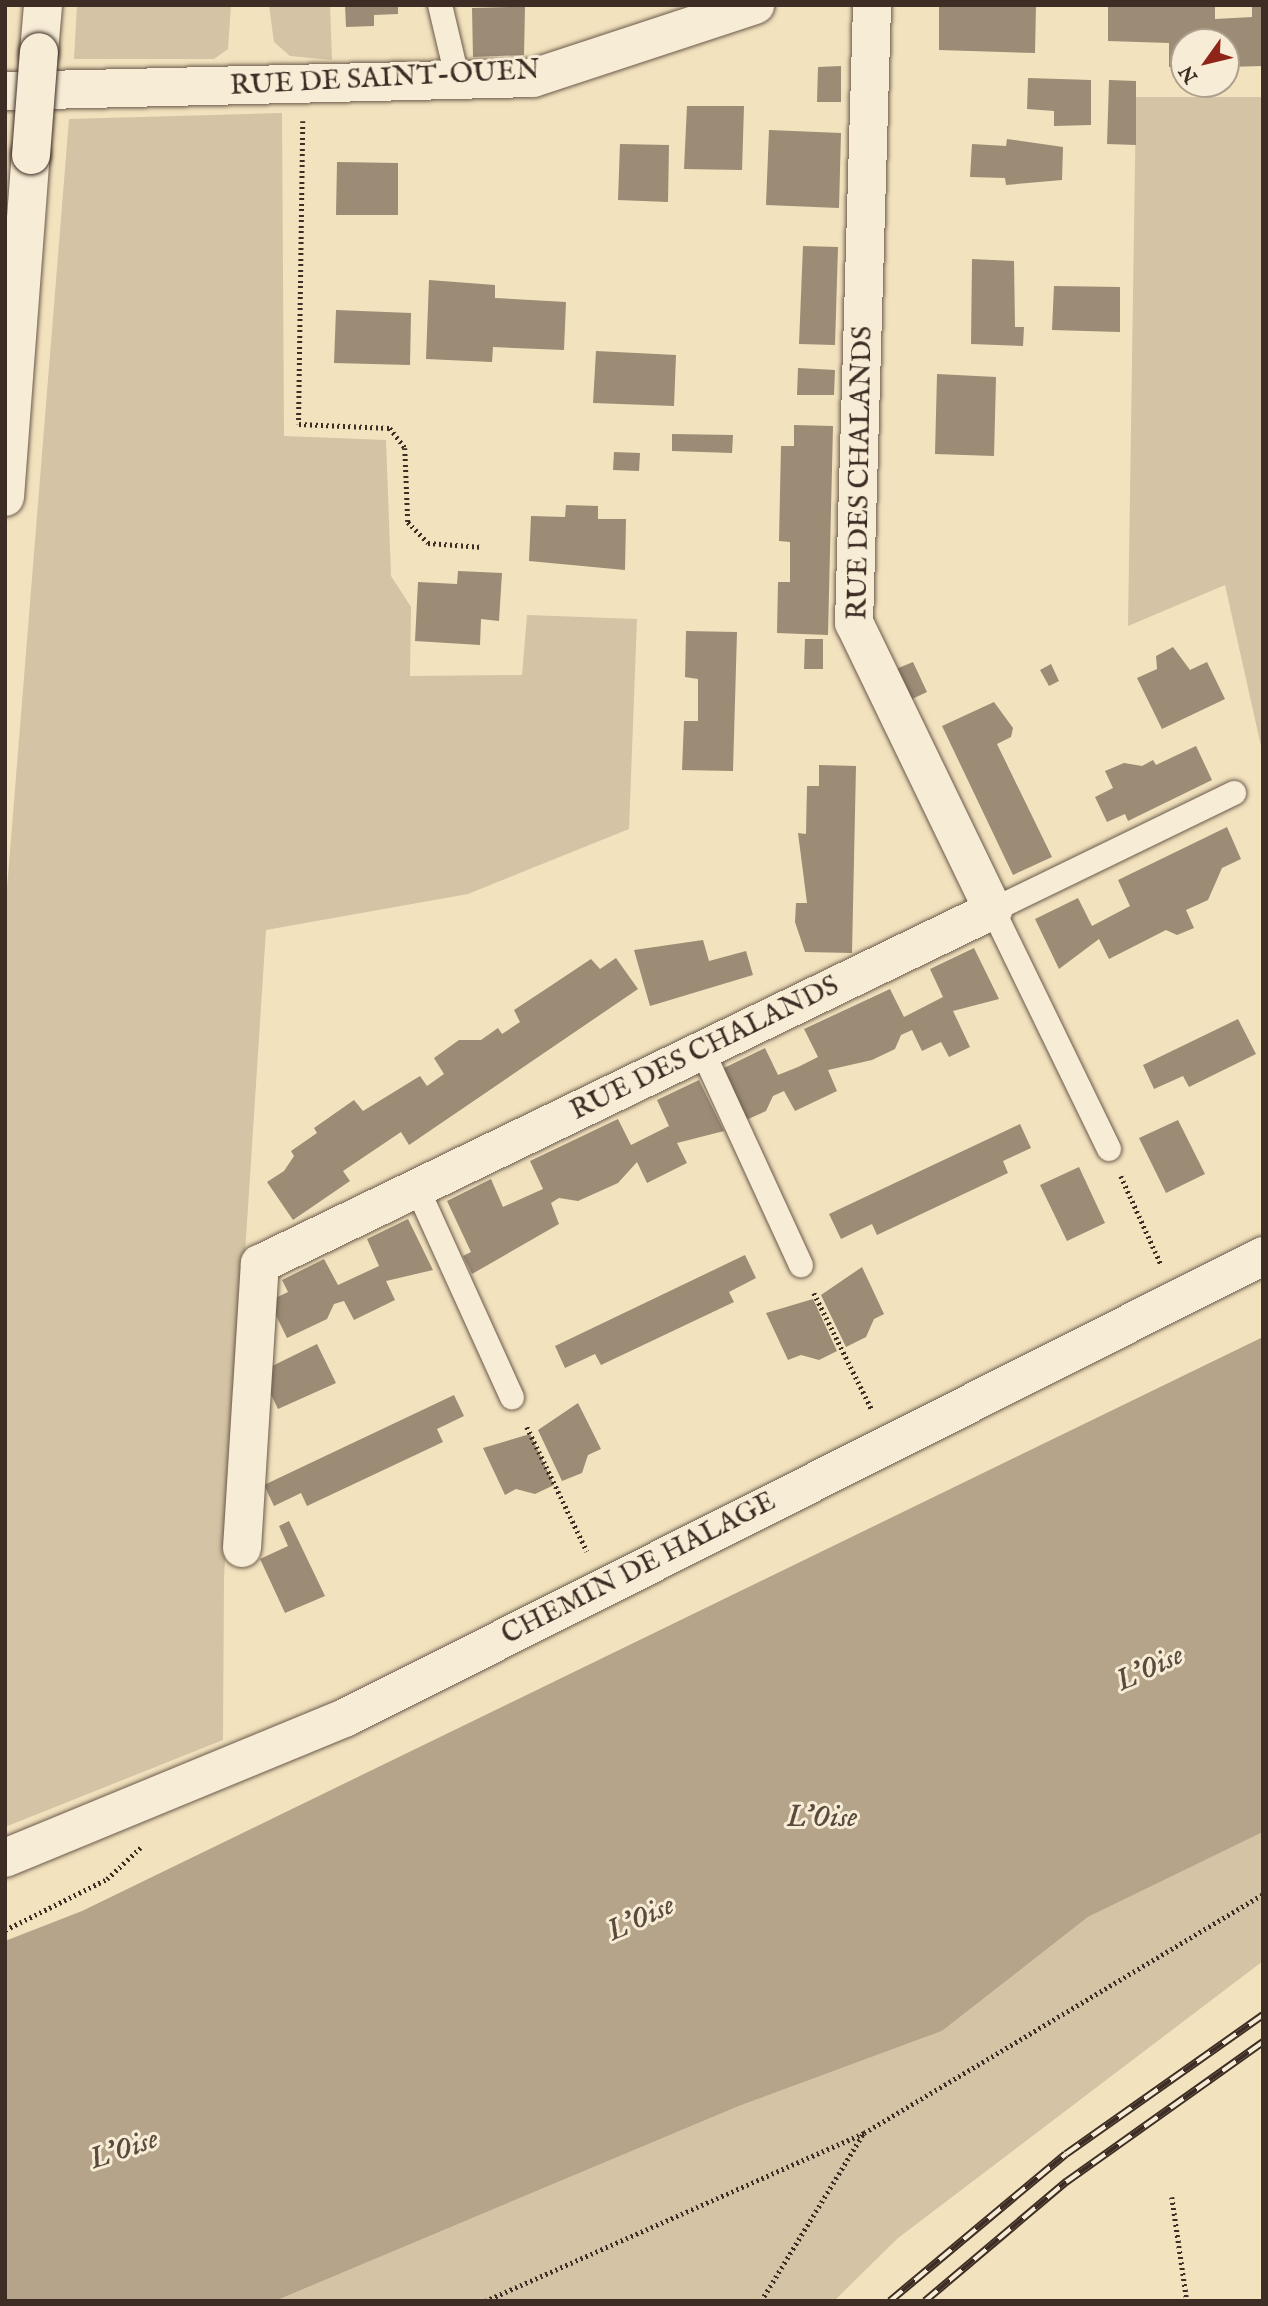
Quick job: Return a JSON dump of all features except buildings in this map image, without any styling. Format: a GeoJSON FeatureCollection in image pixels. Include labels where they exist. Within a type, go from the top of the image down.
{"type":"FeatureCollection","features":[{"type":"Feature","properties":{"kind":"street"},"geometry":{"type":"LineString","coordinates":[[5,497],[43,5]]}},
{"type":"Feature","properties":{"kind":"street","name":"RUE DE SAINT-OUEN"},"geometry":{"type":"LineString","coordinates":[[5,91],[533,78],[755,5]]}},
{"type":"Feature","properties":{"kind":"street","name":"RUE DES CHALANDS"},"geometry":{"type":"LineString","coordinates":[[242,1549],[260,1264],[993,910],[854,623],[872,5]]}},
{"type":"Feature","properties":{"kind":"street","name":"CHEMIN DE HALAGE"},"geometry":{"type":"LineString","coordinates":[[5,1858],[345,1718],[1176,1296],[1263,1256]]}},
{"type":"Feature","properties":{"kind":"lane"},"geometry":{"type":"LineString","coordinates":[[440,5],[458,81]]}},
{"type":"Feature","properties":{"kind":"lane","name":"RUE DES CHALANDS"},"geometry":{"type":"LineString","coordinates":[[1109,1149],[993,910],[1234,793]]}},
{"type":"Feature","properties":{"kind":"lane"},"geometry":{"type":"LineString","coordinates":[[702,1050],[801,1265]]}},
{"type":"Feature","properties":{"kind":"lane"},"geometry":{"type":"LineString","coordinates":[[417,1188],[512,1397]]}},
{"type":"Feature","properties":{"kind":"path"},"geometry":{"type":"LineString","coordinates":[[303,85],[299,424],[390,428],[405,448],[408,522],[428,542],[483,547]]}},
{"type":"Feature","properties":{"kind":"path"},"geometry":{"type":"LineString","coordinates":[[1109,1149],[1176,1296]]}},
{"type":"Feature","properties":{"kind":"path"},"geometry":{"type":"LineString","coordinates":[[801,1265],[888,1443]]}},
{"type":"Feature","properties":{"kind":"path"},"geometry":{"type":"LineString","coordinates":[[512,1397],[605,1586]]}},
{"type":"Feature","properties":{"kind":"path"},"geometry":{"type":"LineString","coordinates":[[5,1930],[107,1879],[145,1844]]}},
{"type":"Feature","properties":{"kind":"path"},"geometry":{"type":"LineString","coordinates":[[485,2301],[864,2133],[1263,1894]]}},
{"type":"Feature","properties":{"kind":"path"},"geometry":{"type":"LineString","coordinates":[[761,2301],[864,2133]]}},
{"type":"Feature","properties":{"kind":"path"},"geometry":{"type":"LineString","coordinates":[[1172,2197],[1187,2301]]}},
{"type":"Feature","properties":{"kind":"path"},"geometry":{"type":"LineString","coordinates":[[550,2301],[570,2301]]}},
{"type":"Feature","properties":{"kind":"shaded area"},"geometry":{"type":"Polygon","coordinates":[[[77,5],[231,5],[228,49],[214,59],[74,59],[77,5]]]}},
{"type":"Feature","properties":{"kind":"shaded area"},"geometry":{"type":"Polygon","coordinates":[[[269,5],[330,5],[332,60],[290,56],[274,42],[269,5]]]}},
{"type":"Feature","properties":{"kind":"shaded area"},"geometry":{"type":"Polygon","coordinates":[[[1136,97],[1263,97],[1263,755],[1225,585],[1128,626],[1136,97]]]}},
{"type":"Feature","properties":{"kind":"shaded area"},"geometry":{"type":"Polygon","coordinates":[[[282,113],[284,436],[386,440],[391,576],[411,607],[410,676],[522,675],[527,615],[637,619],[629,829],[468,894],[266,930],[224,1577],[223,1740],[5,1827],[5,913],[69,119],[282,113]]]}},
{"type":"Feature","properties":{"kind":"shaded area"},"geometry":{"type":"Polygon","coordinates":[[[1263,1832],[1263,1961],[898,2238],[834,2301],[275,2301],[739,2106],[942,2031],[1088,1917],[1263,1832]]]}},
{"type":"Feature","properties":{"kind":"water","name":"L’Oise"},"geometry":{"type":"Polygon","coordinates":[[[1263,1337],[1263,1832],[1088,1917],[942,2031],[739,2106],[275,2301],[5,2301],[5,1941],[82,1911],[1263,1337]]]}},
{"type":"Feature","properties":{"kind":"railway"},"geometry":{"type":"LineString","coordinates":[[890,2301],[1066,2154],[1263,2015]]}},
{"type":"Feature","properties":{"kind":"railway"},"geometry":{"type":"LineString","coordinates":[[925,2301],[1066,2182],[1263,2042]]}},
{"type":"Feature","properties":{"kind":"water label","name":"L'Oise"},"geometry":{"type":"Point","coordinates":[1150,1669]}},
{"type":"Feature","properties":{"kind":"water label","name":"L'Oise"},"geometry":{"type":"Point","coordinates":[641,1919]}},
{"type":"Feature","properties":{"kind":"water label","name":"L'Oise"},"geometry":{"type":"Point","coordinates":[124,2150]}}]}
